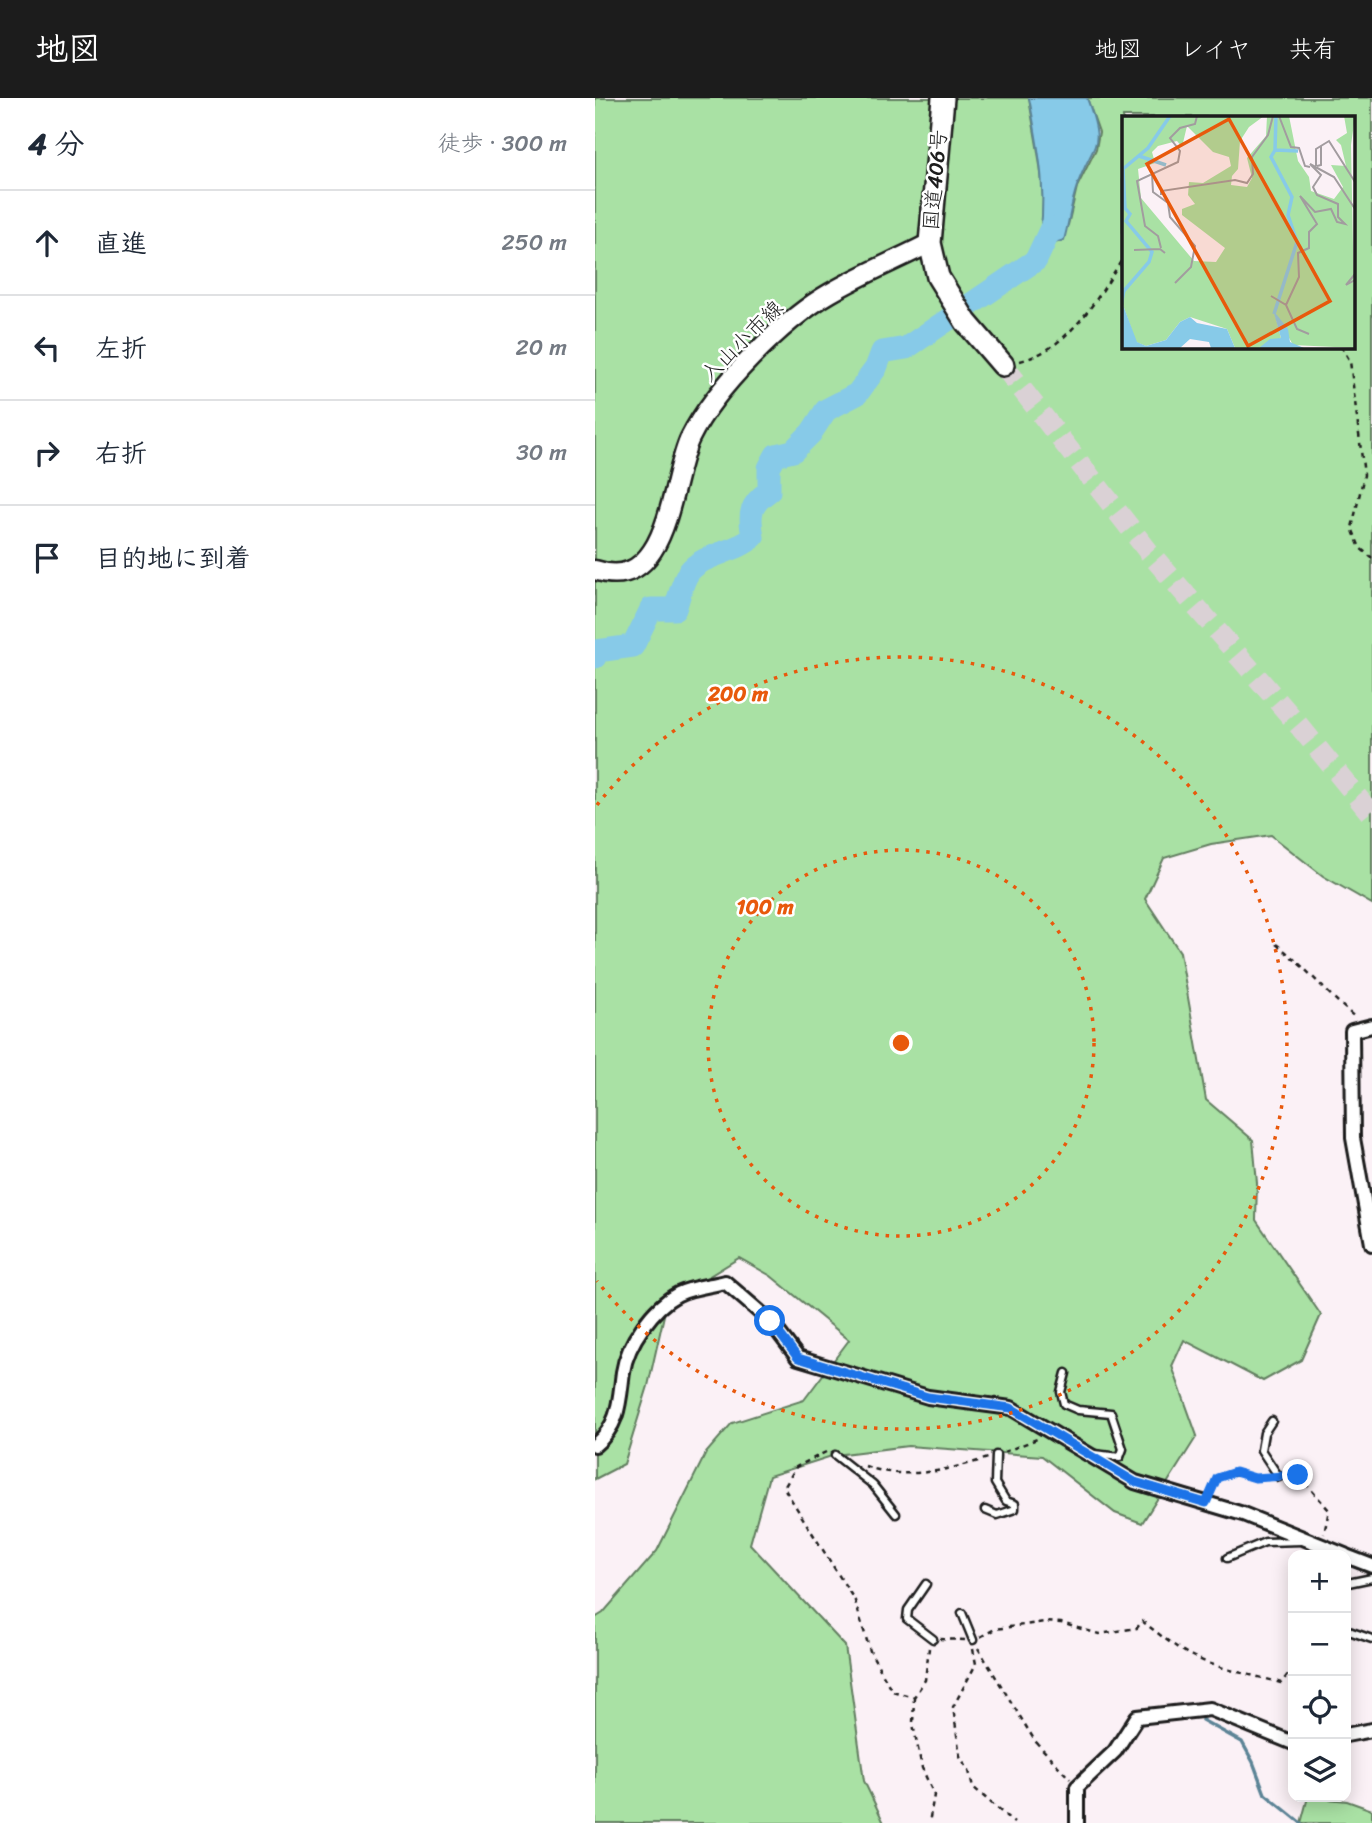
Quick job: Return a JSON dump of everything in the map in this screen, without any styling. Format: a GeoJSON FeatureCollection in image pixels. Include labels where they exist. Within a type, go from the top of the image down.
{"type":"FeatureCollection","features":[{"type":"Feature","properties":{"kind":"highway","name":"国道406号"},"geometry":{"type":"LineString","coordinates":[[943,98],[930,243],[938,277],[966,322],[1003,365]]}},
{"type":"Feature","properties":{"kind":"main road","name":"入山小市線"},"geometry":{"type":"LineString","coordinates":[[595,570],[609,575],[629,572],[651,552],[669,516],[689,439],[719,393],[753,357],[828,293],[930,243]]}},
{"type":"Feature","properties":{"kind":"street"},"geometry":{"type":"LineString","coordinates":[[1369,1026],[1352,1031],[1353,1138],[1372,1244]]}},
{"type":"Feature","properties":{"kind":"street"},"geometry":{"type":"LineString","coordinates":[[595,1445],[610,1431],[616,1419],[623,1367],[645,1326],[670,1299],[680,1293],[725,1282],[770,1321],[798,1358],[928,1397],[1011,1408],[1135,1482],[1243,1514],[1332,1550]]}},
{"type":"Feature","properties":{"kind":"street"},"geometry":{"type":"LineString","coordinates":[[1351,1557],[1372,1566]]}},
{"type":"Feature","properties":{"kind":"street"},"geometry":{"type":"LineString","coordinates":[[1077,1823],[1077,1787],[1115,1751],[1137,1717],[1210,1709],[1288,1741]]}},
{"type":"Feature","properties":{"kind":"street"},"geometry":{"type":"LineString","coordinates":[[1351,1734],[1372,1730]]}},
{"type":"Feature","properties":{"kind":"lane"},"geometry":{"type":"LineString","coordinates":[[1066,1373],[1061,1392],[1064,1404],[1077,1409],[1111,1413],[1123,1449],[1120,1457],[1081,1452]]}},
{"type":"Feature","properties":{"kind":"lane"},"geometry":{"type":"LineString","coordinates":[[1272,1421],[1265,1433],[1261,1450],[1279,1477]]}},
{"type":"Feature","properties":{"kind":"lane"},"geometry":{"type":"LineString","coordinates":[[835,1455],[873,1485],[896,1514]]}},
{"type":"Feature","properties":{"kind":"lane"},"geometry":{"type":"LineString","coordinates":[[985,1510],[997,1515],[1015,1509],[1016,1504],[1006,1501],[995,1483],[996,1455]]}},
{"type":"Feature","properties":{"kind":"lane"},"geometry":{"type":"LineString","coordinates":[[1227,1558],[1265,1542],[1308,1541]]}},
{"type":"Feature","properties":{"kind":"lane"},"geometry":{"type":"LineString","coordinates":[[1351,1582],[1372,1578]]}},
{"type":"Feature","properties":{"kind":"lane"},"geometry":{"type":"LineString","coordinates":[[926,1584],[908,1610],[907,1619],[933,1639]]}},
{"type":"Feature","properties":{"kind":"lane"},"geometry":{"type":"LineString","coordinates":[[962,1613],[974,1640]]}},
{"type":"Feature","properties":{"kind":"lane"},"geometry":{"type":"LineString","coordinates":[[1351,1632],[1372,1639]]}},
{"type":"Feature","properties":{"kind":"path"},"geometry":{"type":"LineString","coordinates":[[1003,365],[1039,356],[1070,332],[1122,259]]}},
{"type":"Feature","properties":{"kind":"path"},"geometry":{"type":"LineString","coordinates":[[1342,348],[1350,362],[1364,474],[1352,528],[1360,548],[1372,558]]}},
{"type":"Feature","properties":{"kind":"path"},"geometry":{"type":"LineString","coordinates":[[1276,944],[1295,958],[1325,992],[1369,1026]]}},
{"type":"Feature","properties":{"kind":"path"},"geometry":{"type":"LineString","coordinates":[[1206,1503],[1217,1478],[1235,1472],[1255,1478],[1298,1475],[1329,1510],[1324,1534],[1308,1541]]}},
{"type":"Feature","properties":{"kind":"path"},"geometry":{"type":"LineString","coordinates":[[1014,1823],[972,1787],[969,1771],[960,1756],[953,1707],[976,1664],[974,1640],[995,1629],[1045,1622],[1061,1623],[1099,1634],[1137,1628],[1142,1621],[1189,1655],[1221,1668],[1244,1671],[1281,1683],[1288,1674]]}},
{"type":"Feature","properties":{"kind":"path"},"geometry":{"type":"LineString","coordinates":[[913,1697],[913,1724],[922,1768],[934,1795],[929,1823]]}},
{"type":"Feature","properties":{"kind":"green space"},"geometry":{"type":"Polygon","coordinates":[[[595,98],[1029,98],[1043,193],[1037,252],[1049,245],[1068,225],[1077,187],[1096,149],[1099,132],[1087,98],[1372,98],[1372,904],[1323,876],[1271,835],[1211,844],[1164,858],[1145,899],[1180,952],[1206,1100],[1253,1140],[1257,1183],[1256,1220],[1321,1315],[1301,1360],[1263,1381],[1184,1340],[1172,1366],[1197,1436],[1142,1523],[1115,1513],[1042,1456],[908,1446],[835,1455],[769,1476],[750,1544],[845,1646],[864,1781],[884,1823],[595,1823],[595,1618],[603,1613],[657,1551],[706,1453],[732,1423],[804,1400],[849,1340],[771,1276],[739,1258],[667,1302],[648,1386],[624,1464],[595,1479],[595,98]]]}},
{"type":"Feature","properties":{"kind":"green space"},"geometry":{"type":"Polygon","coordinates":[[[1307,1802],[1350,1802],[1372,1810],[1372,1823],[1301,1823],[1307,1802]]]}},
{"type":"Feature","properties":{"kind":"water"},"geometry":{"type":"Polygon","coordinates":[[[1029,98],[1087,98],[1097,137],[1075,193],[1064,240],[1049,245],[1041,258],[1037,252],[1041,233],[1041,175],[1029,98]]]}},
{"type":"Feature","properties":{"kind":"waterway"},"geometry":{"type":"LineString","coordinates":[[595,657],[597,651],[633,646],[651,609],[675,609],[684,580],[695,566],[738,547],[753,537],[752,511],[757,501],[769,491],[769,468],[776,455],[793,451],[811,433],[826,410],[857,394],[876,368],[882,352],[906,348],[1036,260],[1051,228]]}},
{"type":"Feature","properties":{"kind":"waterway"},"geometry":{"type":"LineString","coordinates":[[1202,1720],[1242,1742],[1265,1794],[1301,1823]]}},
{"type":"Feature","properties":{"kind":"tunnel"},"geometry":{"type":"LineString","coordinates":[[1003,365],[1148,551],[1301,728],[1372,815]]}},
{"type":"Feature","properties":{"kind":"route"},"geometry":{"type":"LineString","coordinates":[[770,1321],[798,1358],[928,1397],[1011,1408],[1050,1434],[1135,1482],[1206,1503],[1217,1478],[1235,1472],[1255,1478],[1298,1475]]}}]}
